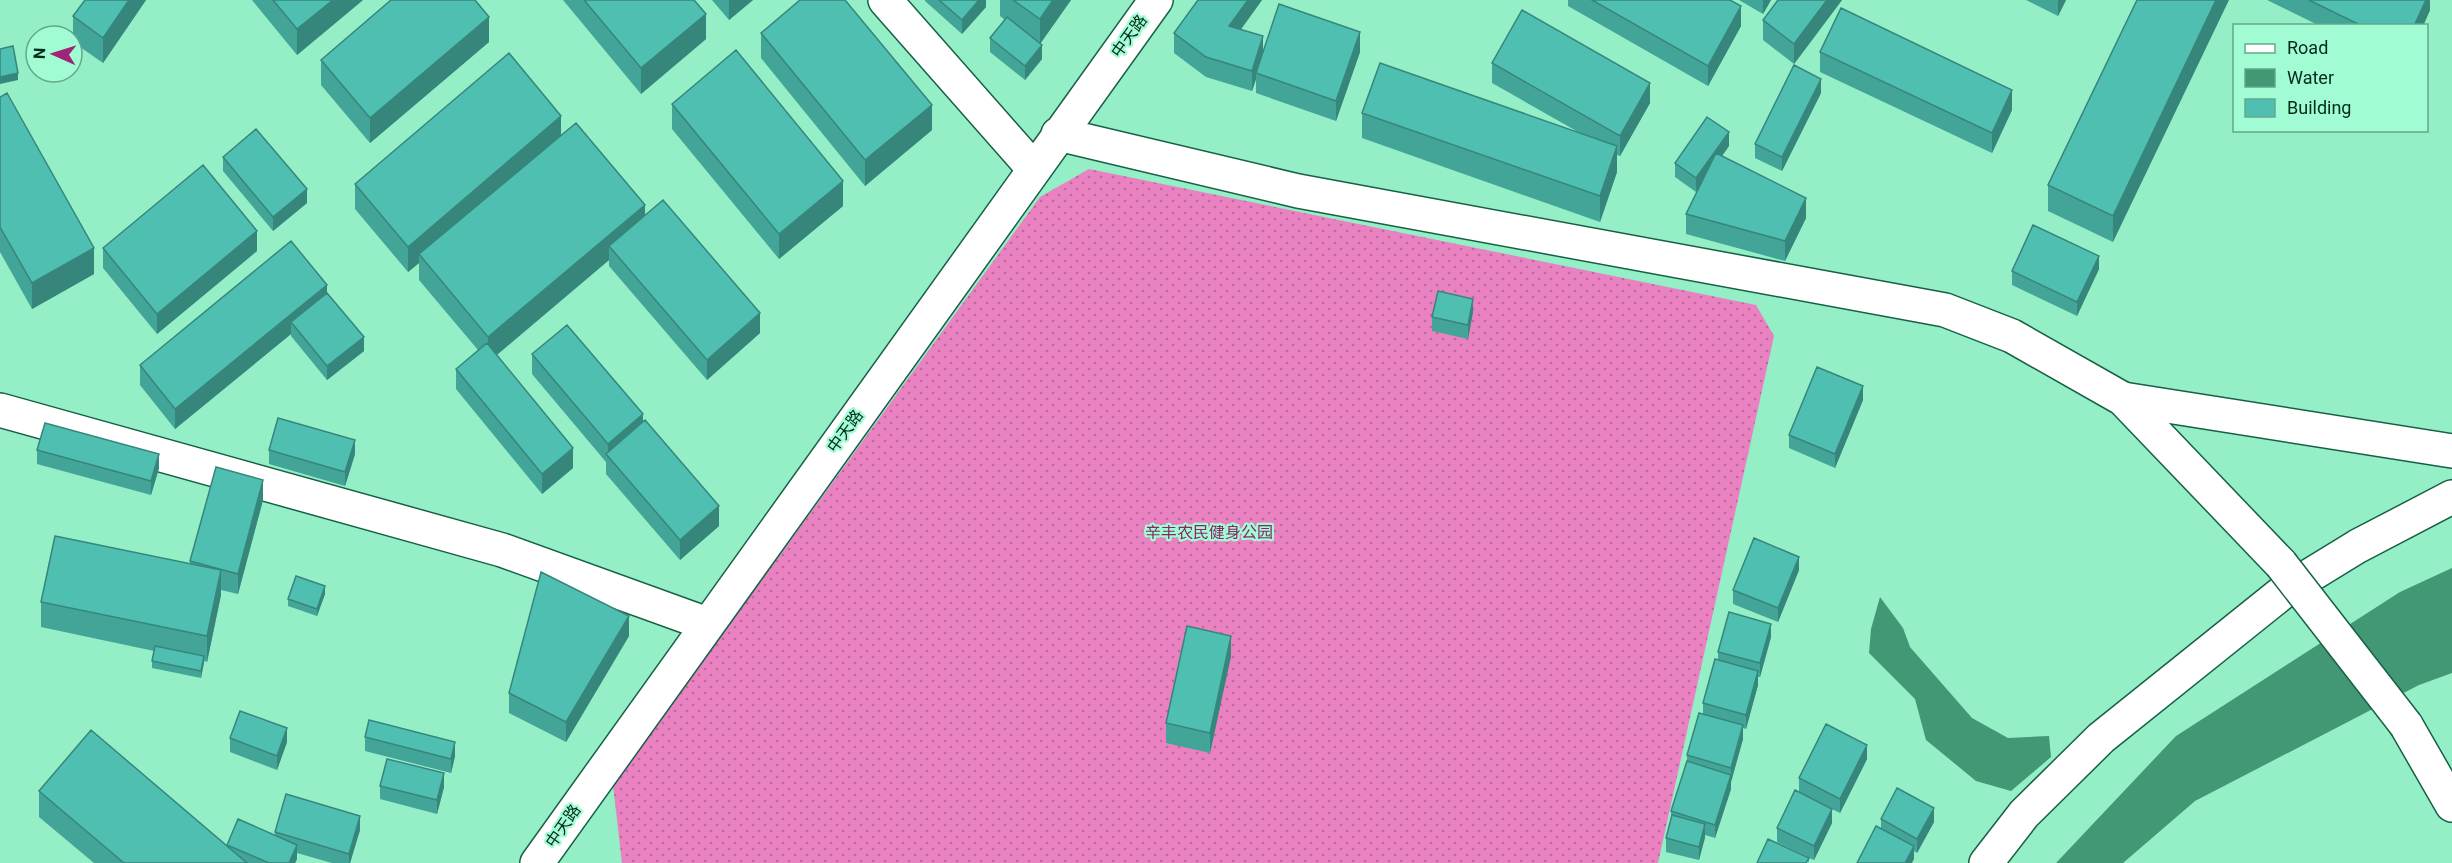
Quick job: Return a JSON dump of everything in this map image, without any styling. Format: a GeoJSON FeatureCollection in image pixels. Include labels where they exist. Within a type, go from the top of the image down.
{"type":"FeatureCollection","features":[{"type":"Feature","properties":{"kind":"main road"},"geometry":{"type":"LineString","coordinates":[[885,0],[1033,168]]}},
{"type":"Feature","properties":{"kind":"main road","name":"中天路"},"geometry":{"type":"LineString","coordinates":[[537,863],[1033,168],[1156,0]]}},
{"type":"Feature","properties":{"kind":"main road"},"geometry":{"type":"LineString","coordinates":[[1058,134],[1298,191],[1945,310],[2012,336],[2123,399],[2281,564],[2406,725],[2452,805]]}},
{"type":"Feature","properties":{"kind":"main road"},"geometry":{"type":"LineString","coordinates":[[2123,399],[2452,451]]}},
{"type":"Feature","properties":{"kind":"main road"},"geometry":{"type":"LineString","coordinates":[[0,410],[502,550],[707,624]]}},
{"type":"Feature","properties":{"kind":"main road"},"geometry":{"type":"LineString","coordinates":[[1986,863],[2024,814],[2101,738],[2283,592],[2358,546],[2452,498]]}},
{"type":"Feature","properties":{"kind":"green space","name":"辛丰农民健身公园"},"geometry":{"type":"Polygon","coordinates":[[[1089,169],[1756,305],[1774,336],[1658,863],[622,863],[613,785],[1040,197],[1089,169]]]}},
{"type":"Feature","properties":{"kind":"water"},"geometry":{"type":"Polygon","coordinates":[[[2452,568],[2452,673],[2419,685],[2195,801],[2123,863],[2056,863],[2176,736],[2400,592],[2452,568]]]}},
{"type":"Feature","properties":{"kind":"water"},"geometry":{"type":"Polygon","coordinates":[[[1880,597],[1903,628],[1910,647],[1972,718],[2008,738],[2049,736],[2051,757],[2011,791],[1976,781],[1926,740],[1915,699],[1869,653],[1871,629],[1880,597]]]}},
{"type":"Feature","properties":{"kind":"building"},"geometry":{"type":"Polygon","coordinates":[[[85,0],[129,0],[103,38],[73,16],[85,0]]]}},
{"type":"Feature","properties":{"kind":"building"},"geometry":{"type":"Polygon","coordinates":[[[273,0],[333,0],[297,29],[273,0]]]}},
{"type":"Feature","properties":{"kind":"building"},"geometry":{"type":"Polygon","coordinates":[[[391,0],[475,0],[489,17],[370,118],[321,60],[391,0]]]}},
{"type":"Feature","properties":{"kind":"building"},"geometry":{"type":"Polygon","coordinates":[[[584,0],[694,0],[706,14],[641,68],[584,0]]]}},
{"type":"Feature","properties":{"kind":"building"},"geometry":{"type":"Polygon","coordinates":[[[800,0],[845,0],[932,105],[865,160],[761,33],[800,0]]]}},
{"type":"Feature","properties":{"kind":"building"},"geometry":{"type":"Polygon","coordinates":[[[939,0],[979,0],[962,20],[939,0]]]}},
{"type":"Feature","properties":{"kind":"building"},"geometry":{"type":"Polygon","coordinates":[[[1013,0],[1053,0],[1040,19],[1013,0]]]}},
{"type":"Feature","properties":{"kind":"building"},"geometry":{"type":"Polygon","coordinates":[[[1198,0],[1248,0],[1229,26],[1263,36],[1252,71],[1206,57],[1174,33],[1198,0]]]}},
{"type":"Feature","properties":{"kind":"building"},"geometry":{"type":"Polygon","coordinates":[[[1592,0],[1730,0],[1741,6],[1708,66],[1592,0]]]}},
{"type":"Feature","properties":{"kind":"building"},"geometry":{"type":"Polygon","coordinates":[[[1778,0],[1827,0],[1794,44],[1763,20],[1778,0]]]}},
{"type":"Feature","properties":{"kind":"building"},"geometry":{"type":"Polygon","coordinates":[[[2137,0],[2216,0],[2113,216],[2048,185],[2137,0]]]}},
{"type":"Feature","properties":{"kind":"building"},"geometry":{"type":"Polygon","coordinates":[[[2309,0],[2426,0],[2415,24],[2358,24],[2309,0]]]}},
{"type":"Feature","properties":{"kind":"building"},"geometry":{"type":"Polygon","coordinates":[[[1279,4],[1360,32],[1336,101],[1256,73],[1279,4]]]}},
{"type":"Feature","properties":{"kind":"building"},"geometry":{"type":"Polygon","coordinates":[[[1841,8],[2012,90],[1992,133],[1820,52],[1841,8]]]}},
{"type":"Feature","properties":{"kind":"building"},"geometry":{"type":"Polygon","coordinates":[[[1522,10],[1650,83],[1620,136],[1492,63],[1522,10]]]}},
{"type":"Feature","properties":{"kind":"building"},"geometry":{"type":"Polygon","coordinates":[[[1007,17],[1042,45],[1025,66],[990,38],[1007,17]]]}},
{"type":"Feature","properties":{"kind":"building"},"geometry":{"type":"Polygon","coordinates":[[[13,46],[18,73],[0,77],[0,49],[13,46]]]}},
{"type":"Feature","properties":{"kind":"building"},"geometry":{"type":"Polygon","coordinates":[[[736,50],[843,181],[779,234],[672,104],[736,50]]]}},
{"type":"Feature","properties":{"kind":"building"},"geometry":{"type":"Polygon","coordinates":[[[509,53],[561,116],[408,247],[355,184],[509,53]]]}},
{"type":"Feature","properties":{"kind":"building"},"geometry":{"type":"Polygon","coordinates":[[[1380,63],[1617,146],[1600,196],[1362,113],[1380,63]]]}},
{"type":"Feature","properties":{"kind":"building"},"geometry":{"type":"Polygon","coordinates":[[[1794,65],[1821,79],[1782,157],[1755,144],[1794,65]]]}},
{"type":"Feature","properties":{"kind":"building"},"geometry":{"type":"Polygon","coordinates":[[[7,93],[94,248],[32,283],[0,227],[0,97],[7,93]]]}},
{"type":"Feature","properties":{"kind":"building"},"geometry":{"type":"Polygon","coordinates":[[[1707,117],[1729,132],[1696,178],[1675,163],[1707,117]]]}},
{"type":"Feature","properties":{"kind":"building"},"geometry":{"type":"Polygon","coordinates":[[[576,123],[645,205],[488,337],[419,254],[576,123]]]}},
{"type":"Feature","properties":{"kind":"building"},"geometry":{"type":"Polygon","coordinates":[[[256,129],[307,189],[273,217],[223,157],[256,129]]]}},
{"type":"Feature","properties":{"kind":"building"},"geometry":{"type":"Polygon","coordinates":[[[1716,153],[1806,198],[1785,241],[1686,214],[1716,153]]]}},
{"type":"Feature","properties":{"kind":"building"},"geometry":{"type":"Polygon","coordinates":[[[203,165],[257,231],[157,314],[103,248],[203,165]]]}},
{"type":"Feature","properties":{"kind":"building"},"geometry":{"type":"Polygon","coordinates":[[[663,200],[760,313],[707,360],[609,246],[663,200]]]}},
{"type":"Feature","properties":{"kind":"building"},"geometry":{"type":"Polygon","coordinates":[[[2033,225],[2099,256],[2077,302],[2012,271],[2033,225]]]}},
{"type":"Feature","properties":{"kind":"building"},"geometry":{"type":"Polygon","coordinates":[[[291,241],[327,285],[175,409],[140,365],[291,241]]]}},
{"type":"Feature","properties":{"kind":"building"},"geometry":{"type":"Polygon","coordinates":[[[1438,291],[1473,299],[1468,325],[1432,317],[1438,291]]]}},
{"type":"Feature","properties":{"kind":"building"},"geometry":{"type":"Polygon","coordinates":[[[327,293],[364,337],[327,366],[291,322],[327,293]]]}},
{"type":"Feature","properties":{"kind":"building"},"geometry":{"type":"Polygon","coordinates":[[[567,325],[643,414],[608,444],[532,354],[567,325]]]}},
{"type":"Feature","properties":{"kind":"building"},"geometry":{"type":"Polygon","coordinates":[[[487,343],[573,448],[542,474],[456,369],[487,343]]]}},
{"type":"Feature","properties":{"kind":"building"},"geometry":{"type":"Polygon","coordinates":[[[1817,367],[1863,386],[1835,454],[1789,435],[1817,367]]]}},
{"type":"Feature","properties":{"kind":"building"},"geometry":{"type":"Polygon","coordinates":[[[278,418],[355,440],[345,472],[269,450],[278,418]]]}},
{"type":"Feature","properties":{"kind":"building"},"geometry":{"type":"Polygon","coordinates":[[[645,420],[719,506],[680,540],[606,454],[645,420]]]}},
{"type":"Feature","properties":{"kind":"building"},"geometry":{"type":"Polygon","coordinates":[[[45,423],[159,454],[151,481],[37,450],[45,423]]]}},
{"type":"Feature","properties":{"kind":"building"},"geometry":{"type":"Polygon","coordinates":[[[216,467],[263,480],[238,574],[190,561],[216,467]]]}},
{"type":"Feature","properties":{"kind":"building"},"geometry":{"type":"Polygon","coordinates":[[[55,536],[221,570],[207,636],[41,602],[55,536]]]}},
{"type":"Feature","properties":{"kind":"building"},"geometry":{"type":"Polygon","coordinates":[[[1754,538],[1799,557],[1778,608],[1733,590],[1754,538]]]}},
{"type":"Feature","properties":{"kind":"building"},"geometry":{"type":"Polygon","coordinates":[[[541,572],[629,616],[566,722],[509,693],[541,572]]]}},
{"type":"Feature","properties":{"kind":"building"},"geometry":{"type":"Polygon","coordinates":[[[296,576],[325,586],[317,609],[288,599],[296,576]]]}},
{"type":"Feature","properties":{"kind":"building"},"geometry":{"type":"Polygon","coordinates":[[[1729,612],[1771,624],[1760,663],[1718,652],[1729,612]]]}},
{"type":"Feature","properties":{"kind":"building"},"geometry":{"type":"Polygon","coordinates":[[[1187,626],[1231,636],[1210,733],[1166,723],[1187,626]]]}},
{"type":"Feature","properties":{"kind":"building"},"geometry":{"type":"Polygon","coordinates":[[[155,646],[204,656],[201,671],[152,661],[155,646]]]}},
{"type":"Feature","properties":{"kind":"building"},"geometry":{"type":"Polygon","coordinates":[[[1715,659],[1758,671],[1746,715],[1703,703],[1715,659]]]}},
{"type":"Feature","properties":{"kind":"building"},"geometry":{"type":"Polygon","coordinates":[[[240,711],[287,728],[277,756],[230,738],[240,711]]]}},
{"type":"Feature","properties":{"kind":"building"},"geometry":{"type":"Polygon","coordinates":[[[1699,713],[1743,725],[1731,768],[1687,755],[1699,713]]]}},
{"type":"Feature","properties":{"kind":"building"},"geometry":{"type":"Polygon","coordinates":[[[369,720],[455,742],[451,759],[365,737],[369,720]]]}},
{"type":"Feature","properties":{"kind":"building"},"geometry":{"type":"Polygon","coordinates":[[[1826,724],[1867,745],[1840,799],[1799,778],[1826,724]]]}},
{"type":"Feature","properties":{"kind":"building"},"geometry":{"type":"Polygon","coordinates":[[[91,730],[247,863],[124,863],[39,791],[91,730]]]}},
{"type":"Feature","properties":{"kind":"building"},"geometry":{"type":"Polygon","coordinates":[[[387,759],[444,773],[437,800],[380,786],[387,759]]]}},
{"type":"Feature","properties":{"kind":"building"},"geometry":{"type":"Polygon","coordinates":[[[1687,761],[1731,775],[1715,825],[1671,811],[1687,761]]]}},
{"type":"Feature","properties":{"kind":"building"},"geometry":{"type":"Polygon","coordinates":[[[1897,788],[1934,808],[1917,839],[1881,819],[1897,788]]]}},
{"type":"Feature","properties":{"kind":"building"},"geometry":{"type":"Polygon","coordinates":[[[1795,790],[1832,809],[1814,846],[1777,828],[1795,790]]]}},
{"type":"Feature","properties":{"kind":"building"},"geometry":{"type":"Polygon","coordinates":[[[286,794],[360,816],[349,854],[275,832],[286,794]]]}},
{"type":"Feature","properties":{"kind":"building"},"geometry":{"type":"Polygon","coordinates":[[[1672,815],[1705,824],[1699,847],[1666,838],[1672,815]]]}},
{"type":"Feature","properties":{"kind":"building"},"geometry":{"type":"Polygon","coordinates":[[[238,819],[297,845],[289,863],[269,863],[227,845],[238,819]]]}},
{"type":"Feature","properties":{"kind":"building"},"geometry":{"type":"Polygon","coordinates":[[[1876,826],[1914,846],[1905,863],[1857,863],[1876,826]]]}},
{"type":"Feature","properties":{"kind":"building"},"geometry":{"type":"Polygon","coordinates":[[[1768,839],[1809,858],[1806,863],[1757,863],[1768,839]]]}}]}
